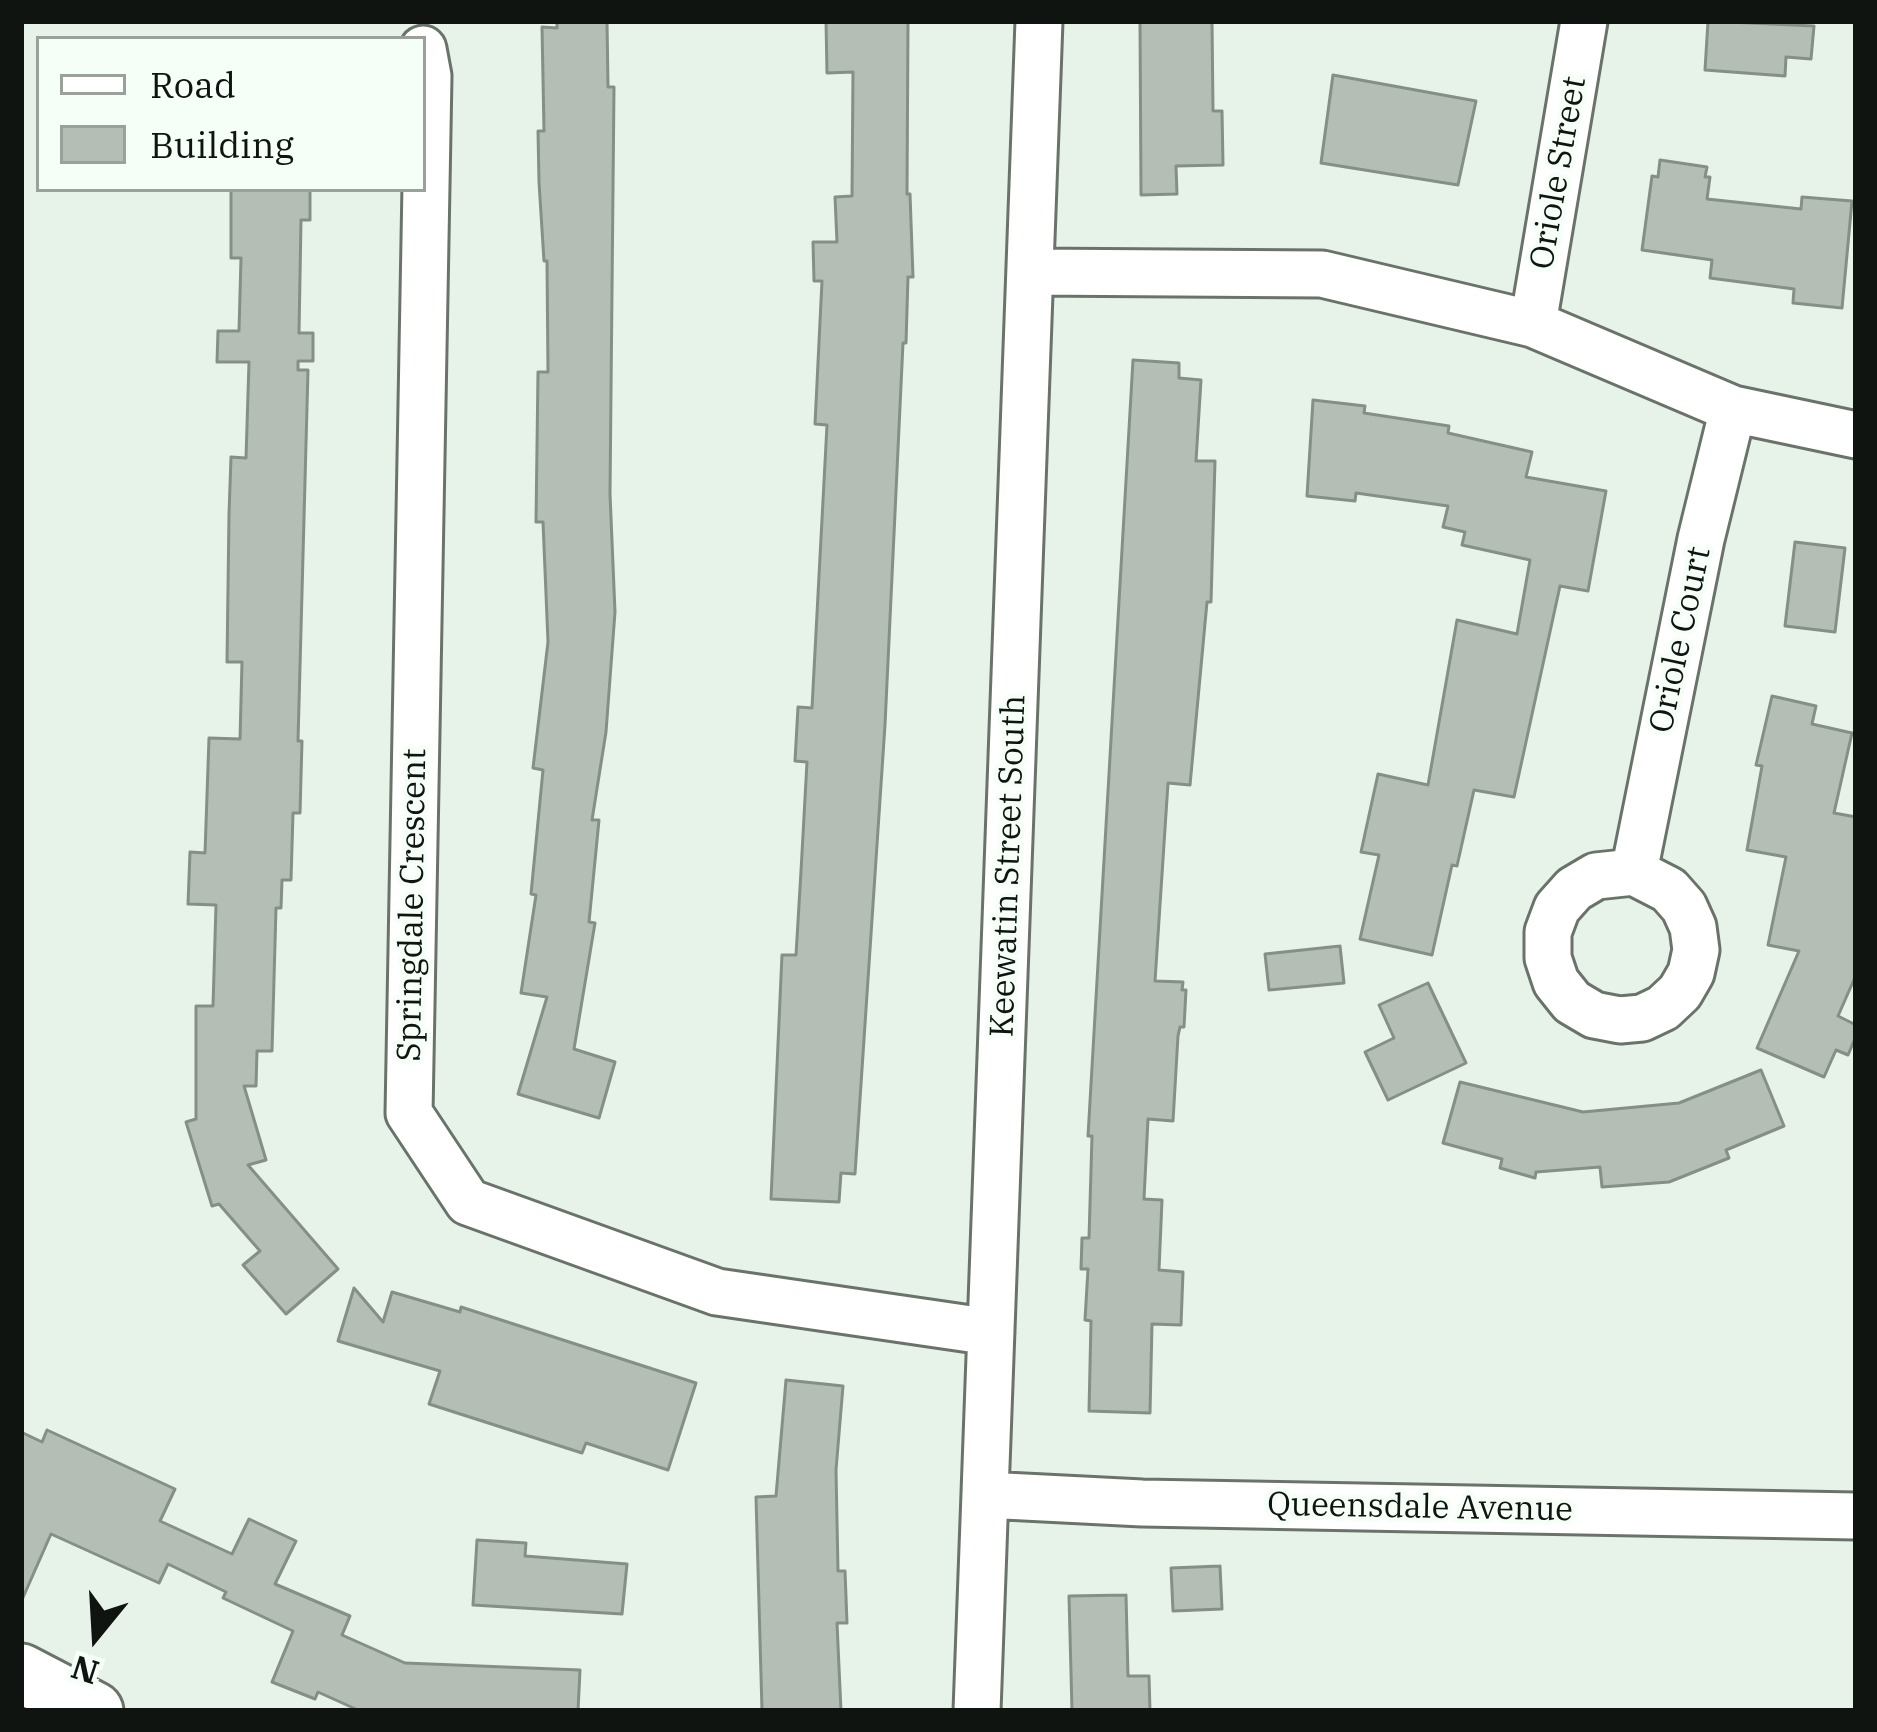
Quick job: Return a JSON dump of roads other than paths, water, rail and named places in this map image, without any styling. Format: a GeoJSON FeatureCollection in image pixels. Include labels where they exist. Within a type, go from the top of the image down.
{"type":"FeatureCollection","features":[{"type":"Feature","properties":{"kind":"main road"},"geometry":{"type":"LineString","coordinates":[[21,1673],[94,1711]]}},
{"type":"Feature","properties":{"kind":"street","name":"Keewatin Street South"},"geometry":{"type":"LineString","coordinates":[[977,1711],[1039,21]]}},
{"type":"Feature","properties":{"kind":"street","name":"Oriole Street"},"geometry":{"type":"LineString","coordinates":[[1533,324],[1584,21]]}},
{"type":"Feature","properties":{"kind":"street","name":"Springdale Crescent"},"geometry":{"type":"LineString","coordinates":[[426,65],[426,185]]}},
{"type":"Feature","properties":{"kind":"street","name":"Springdale Crescent"},"geometry":{"type":"LineString","coordinates":[[426,192],[409,1113],[468,1202],[717,1292],[991,1332]]}},
{"type":"Feature","properties":{"kind":"street"},"geometry":{"type":"LineString","coordinates":[[1031,272],[1322,274],[1533,324],[1733,409],[1856,435]]}},
{"type":"Feature","properties":{"kind":"street","name":"Oriole Court"},"geometry":{"type":"LineString","coordinates":[[1634,872],[1701,539],[1733,409]]}},
{"type":"Feature","properties":{"kind":"street","name":"Queensdale Avenue"},"geometry":{"type":"LineString","coordinates":[[985,1495],[1166,1504],[1856,1516]]}}]}
